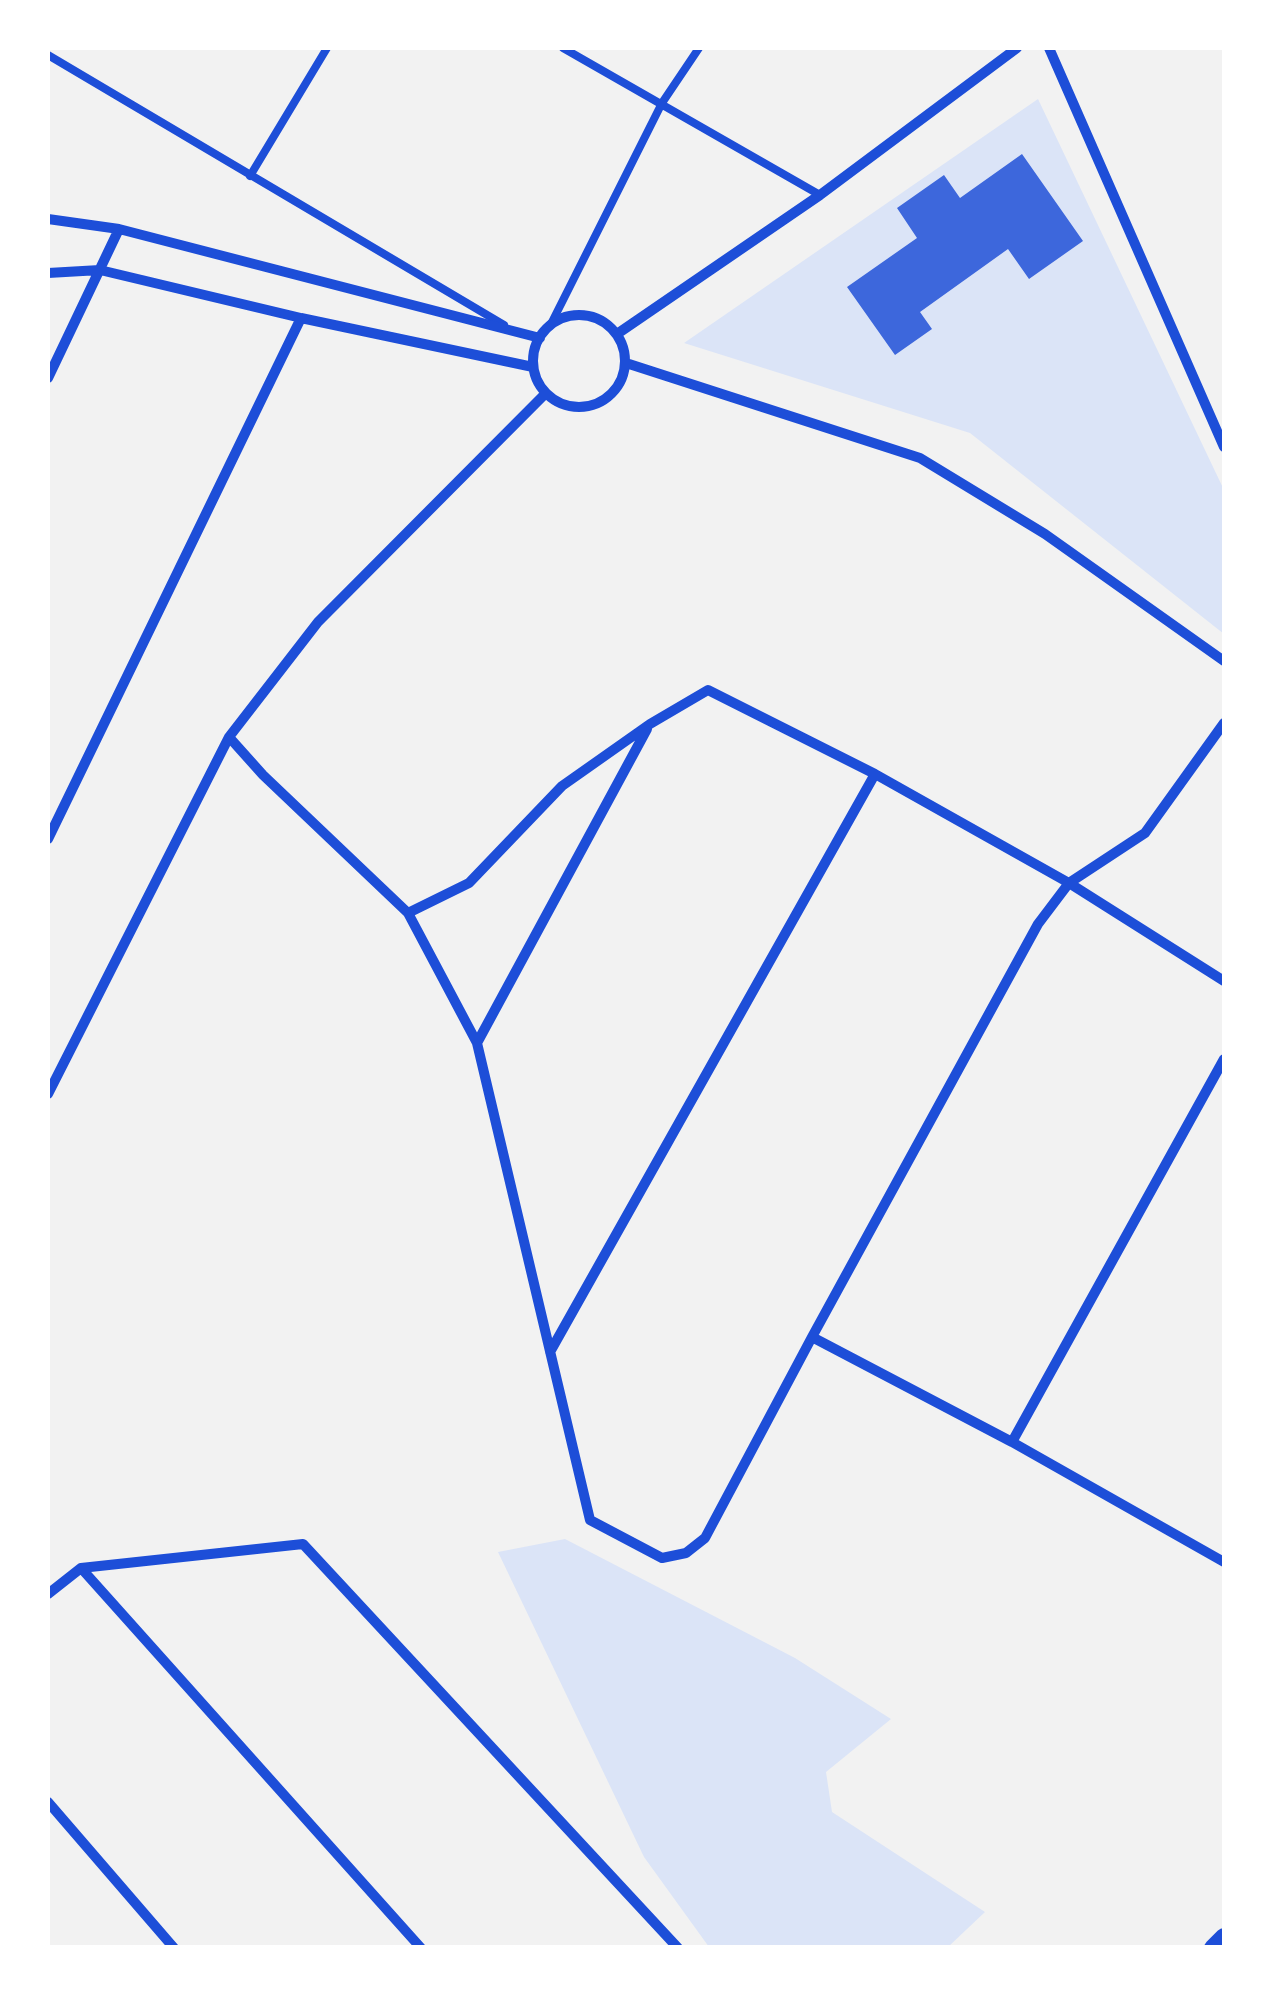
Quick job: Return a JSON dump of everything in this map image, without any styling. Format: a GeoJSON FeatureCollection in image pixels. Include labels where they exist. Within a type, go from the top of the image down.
{"type":"FeatureCollection","features":[{"type":"Feature","properties":{"kind":"street"},"geometry":{"type":"LineString","coordinates":[[617,334],[820,195],[1018,48]]}},
{"type":"Feature","properties":{"kind":"street"},"geometry":{"type":"LineString","coordinates":[[1049,48],[1224,447]]}},
{"type":"Feature","properties":{"kind":"street"},"geometry":{"type":"LineString","coordinates":[[48,219],[119,228],[540,338]]}},
{"type":"Feature","properties":{"kind":"street"},"geometry":{"type":"LineString","coordinates":[[48,378],[119,228]]}},
{"type":"Feature","properties":{"kind":"street"},"geometry":{"type":"LineString","coordinates":[[48,273],[100,270],[301,318],[533,366]]}},
{"type":"Feature","properties":{"kind":"street"},"geometry":{"type":"LineString","coordinates":[[592,316],[617,334],[626,363],[614,392],[602,402],[572,407],[558,402],[537,381],[534,352],[540,338],[562,318],[592,316]]}},
{"type":"Feature","properties":{"kind":"street"},"geometry":{"type":"LineString","coordinates":[[48,839],[301,318]]}},
{"type":"Feature","properties":{"kind":"street"},"geometry":{"type":"LineString","coordinates":[[626,363],[920,458],[1045,534],[1224,662]]}},
{"type":"Feature","properties":{"kind":"street"},"geometry":{"type":"LineString","coordinates":[[48,1094],[229,737],[318,622],[546,393]]}},
{"type":"Feature","properties":{"kind":"street"},"geometry":{"type":"LineString","coordinates":[[408,913],[469,883],[562,786],[650,724],[708,690],[875,774],[1069,883],[1224,980]]}},
{"type":"Feature","properties":{"kind":"street"},"geometry":{"type":"LineString","coordinates":[[229,737],[262,775],[408,913],[478,1043],[590,1520],[662,1558],[686,1553],[705,1538],[1038,924],[1069,883],[1145,833],[1224,722]]}},
{"type":"Feature","properties":{"kind":"street"},"geometry":{"type":"LineString","coordinates":[[478,1043],[650,724]]}},
{"type":"Feature","properties":{"kind":"street"},"geometry":{"type":"LineString","coordinates":[[550,1352],[875,774]]}},
{"type":"Feature","properties":{"kind":"street"},"geometry":{"type":"LineString","coordinates":[[1012,1442],[1224,1059]]}},
{"type":"Feature","properties":{"kind":"street"},"geometry":{"type":"LineString","coordinates":[[812,1338],[1012,1442],[1224,1562]]}},
{"type":"Feature","properties":{"kind":"street"},"geometry":{"type":"LineString","coordinates":[[48,1594],[81,1568],[303,1544],[678,1948]]}},
{"type":"Feature","properties":{"kind":"street"},"geometry":{"type":"LineString","coordinates":[[81,1568],[421,1948]]}},
{"type":"Feature","properties":{"kind":"street"},"geometry":{"type":"LineString","coordinates":[[48,1802],[174,1948]]}},
{"type":"Feature","properties":{"kind":"street"},"geometry":{"type":"LineString","coordinates":[[1214,1948],[1224,1937]]}},
{"type":"Feature","properties":{"kind":"lane"},"geometry":{"type":"LineString","coordinates":[[250,176],[327,48]]}},
{"type":"Feature","properties":{"kind":"lane"},"geometry":{"type":"LineString","coordinates":[[562,48],[820,195]]}},
{"type":"Feature","properties":{"kind":"lane"},"geometry":{"type":"LineString","coordinates":[[550,326],[662,103],[699,48]]}},
{"type":"Feature","properties":{"kind":"lane"},"geometry":{"type":"LineString","coordinates":[[48,54],[512,330]]}},
{"type":"Feature","properties":{"kind":"shaded area"},"geometry":{"type":"Polygon","coordinates":[[[1038,99],[1224,490],[1224,634],[970,433],[684,343],[1038,99]]]}},
{"type":"Feature","properties":{"kind":"shaded area"},"geometry":{"type":"Polygon","coordinates":[[[565,1539],[795,1658],[891,1719],[826,1772],[832,1812],[985,1912],[948,1947],[709,1947],[644,1857],[498,1552],[565,1539]]]}},
{"type":"Feature","properties":{"kind":"building"},"geometry":{"type":"Polygon","coordinates":[[[1022,154],[1083,241],[1029,279],[1008,249],[920,312],[932,329],[895,355],[847,287],[917,238],[897,208],[944,175],[960,198],[1022,154]]]}}]}
